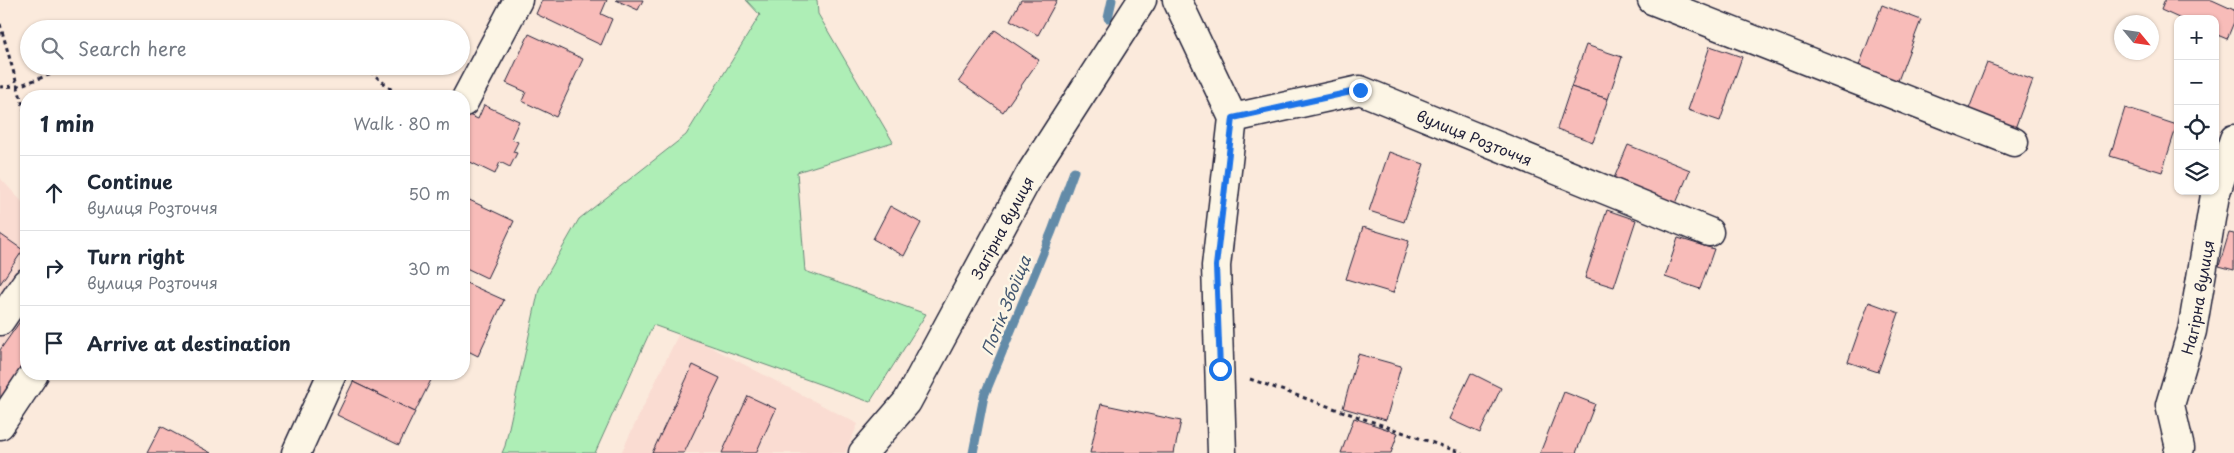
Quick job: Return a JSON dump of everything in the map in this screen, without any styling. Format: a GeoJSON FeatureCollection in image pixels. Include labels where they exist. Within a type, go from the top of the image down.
{"type":"FeatureCollection","features":[{"type":"Feature","properties":{"kind":"street"},"geometry":{"type":"LineString","coordinates":[[470,91],[518,0]]}},
{"type":"Feature","properties":{"kind":"street","name":"Загірна вулиця"},"geometry":{"type":"LineString","coordinates":[[864,453],[907,402],[1030,174],[1142,0]]}},
{"type":"Feature","properties":{"kind":"street"},"geometry":{"type":"LineString","coordinates":[[1177,0],[1233,118],[1216,266],[1222,453]]}},
{"type":"Feature","properties":{"kind":"street"},"geometry":{"type":"LineString","coordinates":[[1652,0],[2014,142]]}},
{"type":"Feature","properties":{"kind":"street","name":"вулиця Розточчя"},"geometry":{"type":"LineString","coordinates":[[1233,118],[1360,90],[1709,232]]}},
{"type":"Feature","properties":{"kind":"street","name":"Нагірна вулиця"},"geometry":{"type":"LineString","coordinates":[[2178,453],[2180,448],[2170,405],[2192,331],[2215,195],[2234,139]]}},
{"type":"Feature","properties":{"kind":"street"},"geometry":{"type":"LineString","coordinates":[[0,322],[20,293]]}},
{"type":"Feature","properties":{"kind":"street"},"geometry":{"type":"LineString","coordinates":[[0,425],[30,380]]}},
{"type":"Feature","properties":{"kind":"street"},"geometry":{"type":"LineString","coordinates":[[296,453],[329,380]]}},
{"type":"Feature","properties":{"kind":"path"},"geometry":{"type":"LineString","coordinates":[[0,24],[20,94]]}},
{"type":"Feature","properties":{"kind":"path"},"geometry":{"type":"LineString","coordinates":[[0,87],[18,86],[49,75]]}},
{"type":"Feature","properties":{"kind":"path"},"geometry":{"type":"LineString","coordinates":[[374,75],[392,90]]}},
{"type":"Feature","properties":{"kind":"path"},"geometry":{"type":"LineString","coordinates":[[1220,369],[1462,453]]}},
{"type":"Feature","properties":{"kind":"shaded area"},"geometry":{"type":"Polygon","coordinates":[[[0,178],[20,200],[20,380],[40,380],[0,439],[0,178]]]}},
{"type":"Feature","properties":{"kind":"shaded area"},"geometry":{"type":"Polygon","coordinates":[[[680,331],[858,424],[845,453],[621,453],[680,331]]]}},
{"type":"Feature","properties":{"kind":"green space"},"geometry":{"type":"Polygon","coordinates":[[[746,0],[817,0],[818,14],[893,142],[797,172],[805,271],[926,314],[870,402],[653,325],[595,453],[502,453],[539,289],[579,219],[686,135],[760,15],[746,0]]]}},
{"type":"Feature","properties":{"kind":"building"},"geometry":{"type":"Polygon","coordinates":[[[542,0],[607,0],[601,14],[612,19],[601,45],[536,14],[542,0]]]}},
{"type":"Feature","properties":{"kind":"building"},"geometry":{"type":"Polygon","coordinates":[[[616,0],[643,0],[638,10],[616,0]]]}},
{"type":"Feature","properties":{"kind":"building"},"geometry":{"type":"Polygon","coordinates":[[[1021,0],[1057,0],[1038,35],[1010,20],[1021,0]]]}},
{"type":"Feature","properties":{"kind":"building"},"geometry":{"type":"Polygon","coordinates":[[[2165,0],[2212,0],[2234,10],[2234,22],[2227,39],[2219,36],[2219,15],[2174,16],[2161,10],[2165,0]]]}},
{"type":"Feature","properties":{"kind":"building"},"geometry":{"type":"Polygon","coordinates":[[[1882,5],[1921,20],[1896,86],[1857,71],[1882,5]]]}},
{"type":"Feature","properties":{"kind":"building"},"geometry":{"type":"Polygon","coordinates":[[[995,30],[1039,60],[1003,112],[959,81],[995,30]]]}},
{"type":"Feature","properties":{"kind":"building"},"geometry":{"type":"Polygon","coordinates":[[[529,34],[583,59],[556,117],[522,101],[526,92],[506,83],[529,34]]]}},
{"type":"Feature","properties":{"kind":"building"},"geometry":{"type":"Polygon","coordinates":[[[1586,45],[1622,57],[1608,99],[1571,87],[1586,45]]]}},
{"type":"Feature","properties":{"kind":"building"},"geometry":{"type":"Polygon","coordinates":[[[1710,46],[1742,57],[1720,121],[1688,110],[1710,46]]]}},
{"type":"Feature","properties":{"kind":"building"},"geometry":{"type":"Polygon","coordinates":[[[1987,63],[2033,80],[2014,131],[1967,114],[1987,63]]]}},
{"type":"Feature","properties":{"kind":"building"},"geometry":{"type":"Polygon","coordinates":[[[1571,87],[1608,99],[1593,142],[1557,129],[1571,87]]]}},
{"type":"Feature","properties":{"kind":"building"},"geometry":{"type":"Polygon","coordinates":[[[484,105],[519,121],[511,139],[518,142],[513,152],[517,153],[510,167],[500,162],[495,174],[470,162],[470,116],[478,119],[484,105]]]}},
{"type":"Feature","properties":{"kind":"building"},"geometry":{"type":"Polygon","coordinates":[[[2125,108],[2174,124],[2174,134],[2162,172],[2110,156],[2125,108]]]}},
{"type":"Feature","properties":{"kind":"building"},"geometry":{"type":"Polygon","coordinates":[[[1628,145],[1690,170],[1674,208],[1612,183],[1628,145]]]}},
{"type":"Feature","properties":{"kind":"building"},"geometry":{"type":"Polygon","coordinates":[[[1389,152],[1424,164],[1404,222],[1369,211],[1389,152]]]}},
{"type":"Feature","properties":{"kind":"building"},"geometry":{"type":"Polygon","coordinates":[[[470,200],[514,221],[487,278],[470,270],[470,200]]]}},
{"type":"Feature","properties":{"kind":"building"},"geometry":{"type":"Polygon","coordinates":[[[890,206],[921,223],[904,256],[873,239],[890,206]]]}},
{"type":"Feature","properties":{"kind":"building"},"geometry":{"type":"Polygon","coordinates":[[[1607,210],[1636,220],[1614,287],[1585,278],[1607,210]]]}},
{"type":"Feature","properties":{"kind":"building"},"geometry":{"type":"Polygon","coordinates":[[[1363,227],[1409,241],[1393,293],[1346,279],[1363,227]]]}},
{"type":"Feature","properties":{"kind":"building"},"geometry":{"type":"Polygon","coordinates":[[[2229,233],[2234,234],[2234,270],[2219,266],[2229,233]]]}},
{"type":"Feature","properties":{"kind":"building"},"geometry":{"type":"Polygon","coordinates":[[[0,234],[20,248],[20,254],[0,284],[0,234]]]}},
{"type":"Feature","properties":{"kind":"building"},"geometry":{"type":"Polygon","coordinates":[[[1678,238],[1714,249],[1700,289],[1665,277],[1678,238]]]}},
{"type":"Feature","properties":{"kind":"building"},"geometry":{"type":"Polygon","coordinates":[[[470,285],[504,300],[478,356],[470,352],[470,285]]]}},
{"type":"Feature","properties":{"kind":"building"},"geometry":{"type":"Polygon","coordinates":[[[1869,302],[1899,313],[1878,372],[1848,362],[1869,302]]]}},
{"type":"Feature","properties":{"kind":"building"},"geometry":{"type":"Polygon","coordinates":[[[20,322],[20,374],[0,403],[0,350],[20,322]]]}},
{"type":"Feature","properties":{"kind":"building"},"geometry":{"type":"Polygon","coordinates":[[[1358,354],[1401,366],[1386,420],[1343,408],[1358,354]]]}},
{"type":"Feature","properties":{"kind":"building"},"geometry":{"type":"Polygon","coordinates":[[[693,365],[720,378],[684,453],[652,453],[693,365]]]}},
{"type":"Feature","properties":{"kind":"building"},"geometry":{"type":"Polygon","coordinates":[[[1471,373],[1501,388],[1480,433],[1449,419],[1471,373]]]}},
{"type":"Feature","properties":{"kind":"building"},"geometry":{"type":"Polygon","coordinates":[[[354,380],[431,380],[415,412],[353,382],[354,380]]]}},
{"type":"Feature","properties":{"kind":"building"},"geometry":{"type":"Polygon","coordinates":[[[353,382],[415,412],[399,445],[337,415],[353,382]]]}},
{"type":"Feature","properties":{"kind":"building"},"geometry":{"type":"Polygon","coordinates":[[[1564,392],[1595,404],[1576,453],[1540,453],[1564,392]]]}},
{"type":"Feature","properties":{"kind":"building"},"geometry":{"type":"Polygon","coordinates":[[[748,396],[776,409],[756,453],[722,453],[748,396]]]}},
{"type":"Feature","properties":{"kind":"building"},"geometry":{"type":"Polygon","coordinates":[[[1101,404],[1181,421],[1174,453],[1090,453],[1101,404]]]}},
{"type":"Feature","properties":{"kind":"building"},"geometry":{"type":"Polygon","coordinates":[[[1354,418],[1398,433],[1391,453],[1341,453],[1354,418]]]}},
{"type":"Feature","properties":{"kind":"building"},"geometry":{"type":"Polygon","coordinates":[[[161,426],[211,453],[147,453],[161,426]]]}},
{"type":"Feature","properties":{"kind":"waterway","name":"Потік Збоїща"},"geometry":{"type":"LineString","coordinates":[[1108,18],[1112,0]]}},
{"type":"Feature","properties":{"kind":"waterway","name":"Потік Збоїща"},"geometry":{"type":"LineString","coordinates":[[973,453],[984,396],[1052,231],[1074,171]]}},
{"type":"Feature","properties":{"kind":"route"},"geometry":{"type":"LineString","coordinates":[[1220,369],[1216,266],[1233,118],[1360,90]]}}]}
